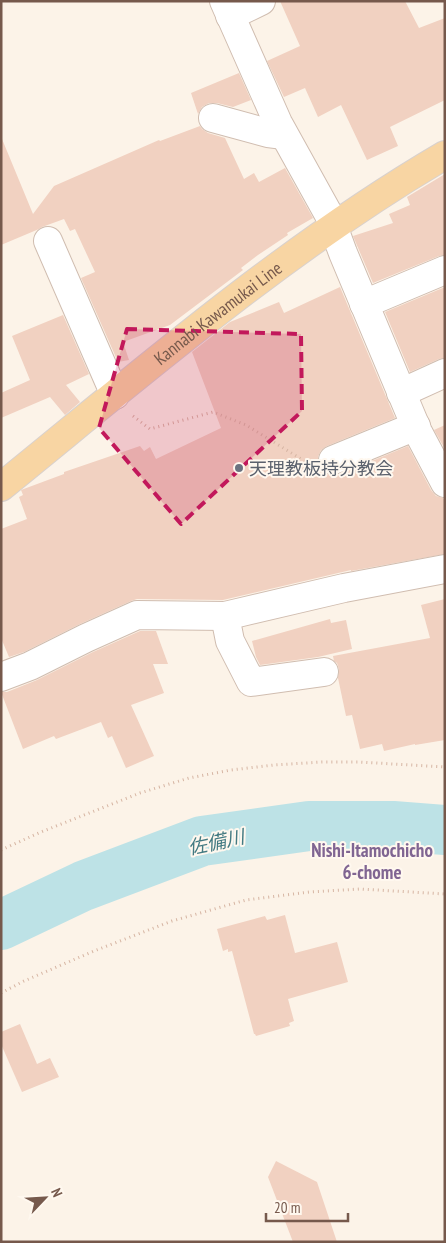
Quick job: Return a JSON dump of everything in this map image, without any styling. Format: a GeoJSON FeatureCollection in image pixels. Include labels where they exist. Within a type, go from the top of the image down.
{"type":"FeatureCollection","features":[{"type":"Feature","properties":{"kind":"main road","name":"Kannabi Kawamukai Line"},"geometry":{"type":"LineString","coordinates":[[1,487],[203,324],[293,255],[396,184],[445,155]]}},
{"type":"Feature","properties":{"kind":"street"},"geometry":{"type":"LineString","coordinates":[[261,1],[227,9],[278,123],[329,215],[364,304],[416,426],[445,483]]}},
{"type":"Feature","properties":{"kind":"street"},"geometry":{"type":"LineString","coordinates":[[213,118],[284,135]]}},
{"type":"Feature","properties":{"kind":"street"},"geometry":{"type":"LineString","coordinates":[[48,241],[113,396]]}},
{"type":"Feature","properties":{"kind":"street"},"geometry":{"type":"LineString","coordinates":[[364,304],[445,270]]}},
{"type":"Feature","properties":{"kind":"street"},"geometry":{"type":"LineString","coordinates":[[402,393],[445,373]]}},
{"type":"Feature","properties":{"kind":"street"},"geometry":{"type":"LineString","coordinates":[[333,460],[416,426]]}},
{"type":"Feature","properties":{"kind":"street"},"geometry":{"type":"LineString","coordinates":[[1,677],[30,666],[137,614],[225,616],[344,588],[445,569]]}},
{"type":"Feature","properties":{"kind":"street"},"geometry":{"type":"LineString","coordinates":[[225,616],[230,642],[251,682],[324,672]]}},
{"type":"Feature","properties":{"kind":"path"},"geometry":{"type":"LineString","coordinates":[[113,396],[150,429],[213,412],[246,425],[315,468],[333,460]]}},
{"type":"Feature","properties":{"kind":"path"},"geometry":{"type":"LineString","coordinates":[[1,850],[140,793],[189,778],[231,770],[322,762],[359,762],[445,767]]}},
{"type":"Feature","properties":{"kind":"path"},"geometry":{"type":"LineString","coordinates":[[1,993],[24,980],[172,921],[246,900],[309,892],[360,889],[445,894]]}},
{"type":"Feature","properties":{"kind":"highlighted area"},"geometry":{"type":"Polygon","coordinates":[[[127,329],[301,334],[302,411],[181,524],[99,428],[127,329]]]}},
{"type":"Feature","properties":{"kind":"building"},"geometry":{"type":"Polygon","coordinates":[[[280,1],[405,1],[419,28],[445,18],[445,100],[390,127],[398,146],[367,160],[341,105],[318,117],[305,88],[284,97],[267,61],[300,46],[280,1]]]}},
{"type":"Feature","properties":{"kind":"building"},"geometry":{"type":"Polygon","coordinates":[[[239,73],[251,100],[233,107],[209,103],[202,107],[198,114],[191,93],[239,73]]]}},
{"type":"Feature","properties":{"kind":"building"},"geometry":{"type":"Polygon","coordinates":[[[200,126],[208,133],[225,138],[244,179],[254,173],[259,182],[285,168],[313,218],[287,233],[288,235],[258,255],[241,268],[243,270],[170,325],[123,342],[129,360],[118,362],[81,278],[95,272],[75,229],[70,231],[64,219],[1,245],[1,139],[33,214],[54,186],[159,140],[200,126]]]}},
{"type":"Feature","properties":{"kind":"building"},"geometry":{"type":"Polygon","coordinates":[[[445,174],[445,255],[373,283],[353,236],[393,223],[389,214],[410,205],[407,197],[445,174]]]}},
{"type":"Feature","properties":{"kind":"building"},"geometry":{"type":"Polygon","coordinates":[[[340,287],[395,418],[327,446],[321,450],[318,457],[318,465],[324,473],[338,475],[408,446],[431,490],[436,496],[443,498],[445,501],[445,554],[351,570],[223,600],[137,599],[80,624],[24,652],[9,657],[1,638],[1,529],[27,519],[19,497],[23,495],[21,490],[64,474],[64,472],[140,446],[144,451],[150,447],[156,459],[221,428],[192,352],[230,322],[279,302],[284,313],[340,287]]]}},
{"type":"Feature","properties":{"kind":"building"},"geometry":{"type":"Polygon","coordinates":[[[445,287],[445,358],[410,372],[385,312],[445,287]]]}},
{"type":"Feature","properties":{"kind":"building"},"geometry":{"type":"Polygon","coordinates":[[[63,315],[89,374],[66,385],[80,402],[65,415],[50,397],[1,418],[1,393],[30,380],[12,336],[63,315]]]}},
{"type":"Feature","properties":{"kind":"building"},"geometry":{"type":"Polygon","coordinates":[[[445,425],[445,449],[434,430],[445,425]]]}},
{"type":"Feature","properties":{"kind":"building"},"geometry":{"type":"Polygon","coordinates":[[[445,599],[445,740],[384,751],[382,744],[360,749],[352,715],[346,716],[338,678],[339,669],[333,656],[430,638],[421,605],[445,599]]]}},
{"type":"Feature","properties":{"kind":"building"},"geometry":{"type":"Polygon","coordinates":[[[330,619],[331,623],[346,620],[352,649],[318,657],[260,665],[252,641],[330,619]]]}},
{"type":"Feature","properties":{"kind":"building"},"geometry":{"type":"Polygon","coordinates":[[[140,631],[156,631],[168,664],[153,664],[164,693],[131,705],[154,756],[126,768],[112,736],[108,738],[101,722],[56,739],[54,736],[23,749],[1,692],[7,692],[37,680],[140,631]]]}},
{"type":"Feature","properties":{"kind":"building"},"geometry":{"type":"Polygon","coordinates":[[[285,915],[295,953],[337,942],[348,982],[288,999],[294,1021],[289,1023],[290,1026],[256,1036],[232,951],[228,952],[228,949],[223,951],[217,929],[265,916],[267,920],[285,915]]]}},
{"type":"Feature","properties":{"kind":"building"},"geometry":{"type":"Polygon","coordinates":[[[20,1024],[37,1064],[50,1058],[59,1077],[22,1092],[1,1044],[1,1032],[20,1024]]]}},
{"type":"Feature","properties":{"kind":"building"},"geometry":{"type":"Polygon","coordinates":[[[276,1161],[317,1182],[337,1242],[293,1242],[268,1177],[276,1161]]]}},
{"type":"Feature","properties":{"kind":"waterway","name":"佐備川"},"geometry":{"type":"LineString","coordinates":[[1,925],[83,886],[202,841],[309,826],[393,826],[445,830]]}},
{"type":"Feature","properties":{"kind":"place","name":"天理教板持分教会"},"geometry":{"type":"Point","coordinates":[239,468]}},
{"type":"Feature","properties":{"kind":"district","name":"Nishi-Itamochicho 6-chome"},"geometry":{"type":"Point","coordinates":[372,861]}}]}
